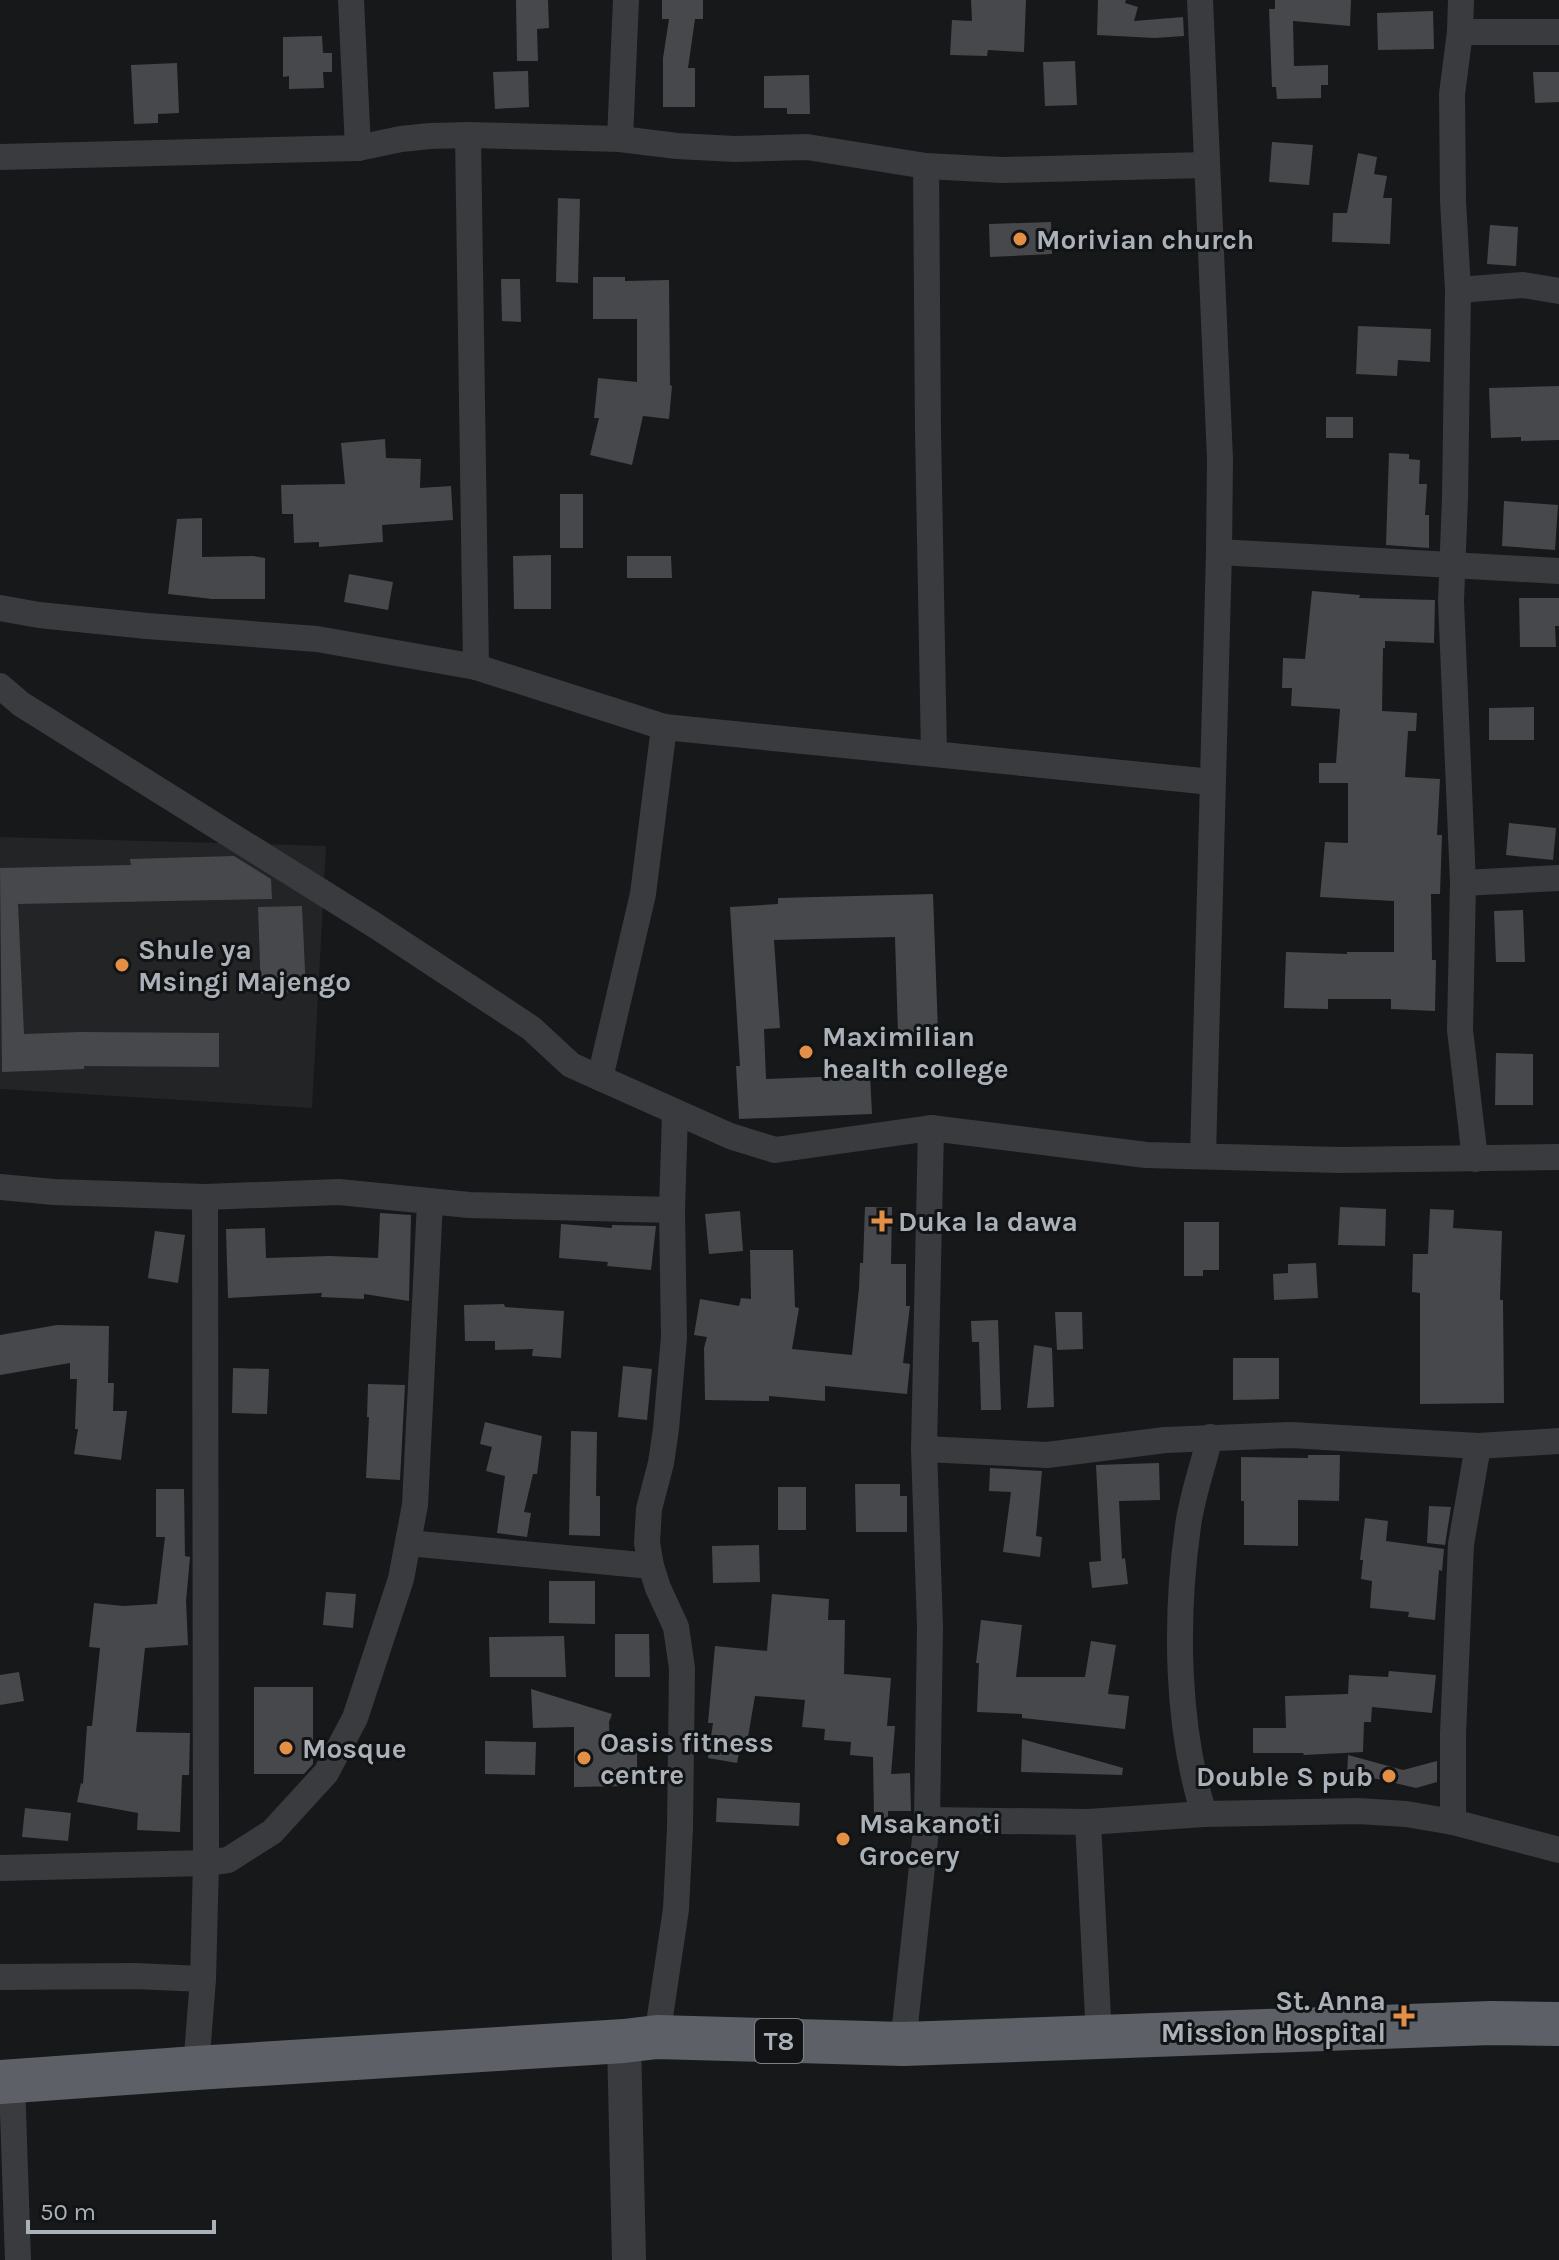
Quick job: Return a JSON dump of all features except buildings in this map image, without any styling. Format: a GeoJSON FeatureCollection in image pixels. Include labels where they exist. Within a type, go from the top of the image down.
{"type":"FeatureCollection","features":[{"type":"Feature","properties":{"kind":"highway","name":"T8"},"geometry":{"type":"LineString","coordinates":[[6,2082],[640,2039],[903,2044],[1491,2023],[1559,2024]]}},
{"type":"Feature","properties":{"kind":"street"},"geometry":{"type":"LineString","coordinates":[[351,0],[358,148]]}},
{"type":"Feature","properties":{"kind":"street"},"geometry":{"type":"LineString","coordinates":[[620,139],[626,0]]}},
{"type":"Feature","properties":{"kind":"street"},"geometry":{"type":"LineString","coordinates":[[1200,0],[1219,445],[1219,552],[1203,1156]]}},
{"type":"Feature","properties":{"kind":"street"},"geometry":{"type":"LineString","coordinates":[[1461,0],[1452,94],[1458,290],[1451,601],[1463,883],[1460,1030],[1475,1159]]}},
{"type":"Feature","properties":{"kind":"street"},"geometry":{"type":"LineString","coordinates":[[1460,32],[1559,32]]}},
{"type":"Feature","properties":{"kind":"street"},"geometry":{"type":"LineString","coordinates":[[468,135],[476,667]]}},
{"type":"Feature","properties":{"kind":"street"},"geometry":{"type":"LineString","coordinates":[[0,157],[358,148],[401,139],[468,135],[620,139],[735,149],[807,147],[926,166],[1002,170],[1205,165]]}},
{"type":"Feature","properties":{"kind":"street"},"geometry":{"type":"LineString","coordinates":[[926,166],[934,754]]}},
{"type":"Feature","properties":{"kind":"street"},"geometry":{"type":"LineString","coordinates":[[1458,290],[1523,285],[1559,291]]}},
{"type":"Feature","properties":{"kind":"street"},"geometry":{"type":"LineString","coordinates":[[1219,552],[1559,571]]}},
{"type":"Feature","properties":{"kind":"street"},"geometry":{"type":"LineString","coordinates":[[0,608],[147,626],[317,639],[476,667],[664,727],[1212,782]]}},
{"type":"Feature","properties":{"kind":"street"},"geometry":{"type":"LineString","coordinates":[[0,686],[21,704],[415,951],[531,1028],[571,1065],[741,1140],[775,1150],[931,1128],[1146,1155],[1340,1160],[1559,1157]]}},
{"type":"Feature","properties":{"kind":"street"},"geometry":{"type":"LineString","coordinates":[[600,1078],[643,894],[664,727]]}},
{"type":"Feature","properties":{"kind":"street"},"geometry":{"type":"LineString","coordinates":[[1463,883],[1559,878]]}},
{"type":"Feature","properties":{"kind":"street"},"geometry":{"type":"LineString","coordinates":[[629,2260],[640,2039],[676,1909],[680,1828],[682,1668],[676,1627],[658,1588],[647,1543],[649,1509],[663,1451],[674,1337],[672,1210],[675,1113]]}},
{"type":"Feature","properties":{"kind":"street"},"geometry":{"type":"LineString","coordinates":[[903,2044],[927,1820],[930,1627],[924,1449],[931,1128]]}},
{"type":"Feature","properties":{"kind":"street"},"geometry":{"type":"LineString","coordinates":[[0,1187],[205,1197],[339,1192],[469,1205],[672,1210]]}},
{"type":"Feature","properties":{"kind":"street"},"geometry":{"type":"LineString","coordinates":[[196,2068],[203,1979],[206,1863],[205,1197]]}},
{"type":"Feature","properties":{"kind":"street"},"geometry":{"type":"LineString","coordinates":[[0,1868],[228,1860],[272,1832],[326,1773],[355,1718],[401,1579],[415,1505],[430,1202]]}},
{"type":"Feature","properties":{"kind":"street"},"geometry":{"type":"LineString","coordinates":[[924,1449],[1047,1455],[1210,1437],[1291,1435],[1478,1446],[1559,1441]]}},
{"type":"Feature","properties":{"kind":"street"},"geometry":{"type":"LineString","coordinates":[[1204,1814],[1190,1757],[1184,1706],[1181,1585],[1188,1523],[1210,1437]]}},
{"type":"Feature","properties":{"kind":"street"},"geometry":{"type":"LineString","coordinates":[[1453,1822],[1453,1734],[1461,1544],[1478,1446]]}},
{"type":"Feature","properties":{"kind":"street"},"geometry":{"type":"LineString","coordinates":[[408,1543],[651,1566]]}},
{"type":"Feature","properties":{"kind":"street"},"geometry":{"type":"LineString","coordinates":[[927,1820],[1088,1822],[1204,1814],[1358,1811],[1406,1814],[1453,1822],[1559,1850]]}},
{"type":"Feature","properties":{"kind":"street"},"geometry":{"type":"LineString","coordinates":[[1088,1822],[1099,2037]]}},
{"type":"Feature","properties":{"kind":"street"},"geometry":{"type":"LineString","coordinates":[[0,1977],[203,1979]]}},
{"type":"Feature","properties":{"kind":"street"},"geometry":{"type":"LineString","coordinates":[[6,2082],[18,2260]]}},
{"type":"Feature","properties":{"kind":"shaded area"},"geometry":{"type":"Polygon","coordinates":[[[0,837],[326,846],[312,1108],[0,1089],[0,837]]]}},
{"type":"Feature","properties":{"kind":"place","name":"Morivian church"},"geometry":{"type":"Point","coordinates":[1020,239]}},
{"type":"Feature","properties":{"kind":"place","name":"Shule ya Msingi Majengo"},"geometry":{"type":"Point","coordinates":[122,965]}},
{"type":"Feature","properties":{"kind":"place","name":"Maximilian health college"},"geometry":{"type":"Point","coordinates":[806,1052]}},
{"type":"Feature","properties":{"kind":"place","name":"Duka la dawa"},"geometry":{"type":"Point","coordinates":[882,1221]}},
{"type":"Feature","properties":{"kind":"place","name":"Mosque"},"geometry":{"type":"Point","coordinates":[286,1748]}},
{"type":"Feature","properties":{"kind":"place","name":"Oasis fitness centre"},"geometry":{"type":"Point","coordinates":[584,1758]}},
{"type":"Feature","properties":{"kind":"place","name":"Double S pub"},"geometry":{"type":"Point","coordinates":[1389,1776]}},
{"type":"Feature","properties":{"kind":"place","name":"Msakanoti Grocery"},"geometry":{"type":"Point","coordinates":[843,1839]}},
{"type":"Feature","properties":{"kind":"place","name":"St. Anna Mission Hospital"},"geometry":{"type":"Point","coordinates":[1404,2016]}}]}
